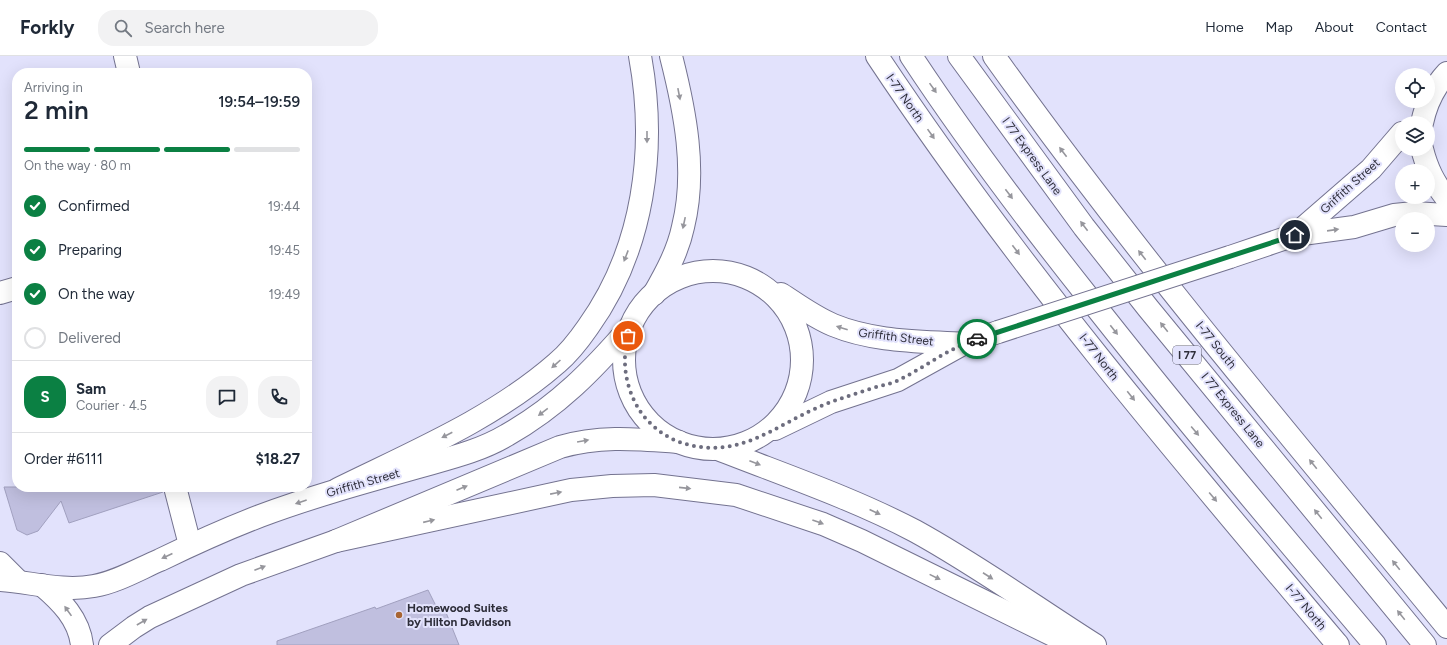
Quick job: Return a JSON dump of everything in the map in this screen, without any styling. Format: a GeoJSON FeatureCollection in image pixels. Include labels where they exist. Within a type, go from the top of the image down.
{"type":"FeatureCollection","features":[{"type":"Feature","properties":{"kind":"main road"},"geometry":{"type":"LineString","coordinates":[[125,56],[128,68]]}},
{"type":"Feature","properties":{"kind":"main road"},"geometry":{"type":"LineString","coordinates":[[338,489],[464,426],[499,406],[558,362],[579,340],[598,313],[613,285],[627,253],[637,219],[644,180],[647,143],[646,106],[640,56]]}},
{"type":"Feature","properties":{"kind":"main road"},"geometry":{"type":"LineString","coordinates":[[671,56],[684,121],[690,183],[688,206],[678,247],[654,294],[640,309],[631,326],[626,346],[624,366],[628,385],[635,404],[647,420],[662,433],[679,442],[698,448],[718,449],[738,446],[756,438],[772,426],[786,412],[796,394],[801,375],[802,355],[799,335],[791,317],[768,286]]}},
{"type":"Feature","properties":{"kind":"main road","name":"I-77 North"},"geometry":{"type":"LineString","coordinates":[[877,56],[964,182],[1030,269],[1162,436],[1338,645]]}},
{"type":"Feature","properties":{"kind":"main road"},"geometry":{"type":"LineString","coordinates":[[911,56],[987,165],[1116,333],[1194,430],[1375,645]]}},
{"type":"Feature","properties":{"kind":"main road","name":"I 77 Express Lane"},"geometry":{"type":"LineString","coordinates":[[959,56],[1084,227],[1148,308],[1425,645]]}},
{"type":"Feature","properties":{"kind":"main road","name":"I-77 South"},"geometry":{"type":"LineString","coordinates":[[994,56],[1056,142],[1170,290],[1447,627]]}},
{"type":"Feature","properties":{"kind":"main road","name":"Griffith Street"},"geometry":{"type":"LineString","coordinates":[[1295,235],[1371,169],[1395,141]]}},
{"type":"Feature","properties":{"kind":"main road"},"geometry":{"type":"LineString","coordinates":[[1424,156],[1426,166],[1434,184],[1447,199]]}},
{"type":"Feature","properties":{"kind":"main road","name":"Griffith Street"},"geometry":{"type":"LineString","coordinates":[[756,438],[831,402],[898,380],[963,344],[1295,235],[1354,227],[1394,215],[1414,213],[1447,215]]}},
{"type":"Feature","properties":{"kind":"main road","name":"Griffith Street"},"geometry":{"type":"LineString","coordinates":[[654,294],[670,283],[689,275],[708,271],[728,273],[768,286],[813,315],[834,325],[856,332],[895,339],[963,344]]}},
{"type":"Feature","properties":{"kind":"main road"},"geometry":{"type":"LineString","coordinates":[[0,293],[12,289]]}},
{"type":"Feature","properties":{"kind":"main road","name":"Griffith Street"},"geometry":{"type":"LineString","coordinates":[[9,580],[74,588],[95,586],[115,580],[190,545],[261,516],[338,489],[474,451],[506,436],[537,417],[566,395],[593,370],[631,326]]}},
{"type":"Feature","properties":{"kind":"main road"},"geometry":{"type":"LineString","coordinates":[[110,645],[150,617],[241,575],[336,541],[553,450],[579,441],[618,438],[679,442]]}},
{"type":"Feature","properties":{"kind":"main road"},"geometry":{"type":"LineString","coordinates":[[718,449],[836,495],[915,532],[948,551],[1095,645]]}},
{"type":"Feature","properties":{"kind":"main road"},"geometry":{"type":"LineString","coordinates":[[336,541],[571,490],[612,486],[654,485],[729,494],[788,511],[862,541],[1073,645]]}},
{"type":"Feature","properties":{"kind":"main road"},"geometry":{"type":"LineString","coordinates":[[176,492],[190,545]]}},
{"type":"Feature","properties":{"kind":"main road"},"geometry":{"type":"LineString","coordinates":[[0,563],[9,580]]}},
{"type":"Feature","properties":{"kind":"main road"},"geometry":{"type":"LineString","coordinates":[[42,585],[59,600],[69,612],[77,626],[82,645]]}},
{"type":"Feature","properties":{"kind":"building"},"geometry":{"type":"Polygon","coordinates":[[[4,487],[12,487],[12,492],[163,492],[69,523],[61,501],[38,531],[27,535],[17,530],[4,487]]]}},
{"type":"Feature","properties":{"kind":"building","name":"Homewood Suites by Hilton Davidson"},"geometry":{"type":"Polygon","coordinates":[[[428,590],[436,606],[443,605],[459,645],[277,645],[277,641],[375,607],[376,609],[428,590]]]}},
{"type":"Feature","properties":{"kind":"way so far"},"geometry":{"type":"LineString","coordinates":[[628,336],[624,366],[628,385],[635,404],[647,420],[662,433],[679,442],[698,448],[718,449],[738,446],[831,402],[898,380],[963,344],[977,339]]}},
{"type":"Feature","properties":{"kind":"place","name":"Homewood Suites by Hilton Davidson"},"geometry":{"type":"Point","coordinates":[399,615]}},
{"type":"Feature","properties":{"kind":"route"},"geometry":{"type":"LineString","coordinates":[[977,339],[1295,235]]}}]}
